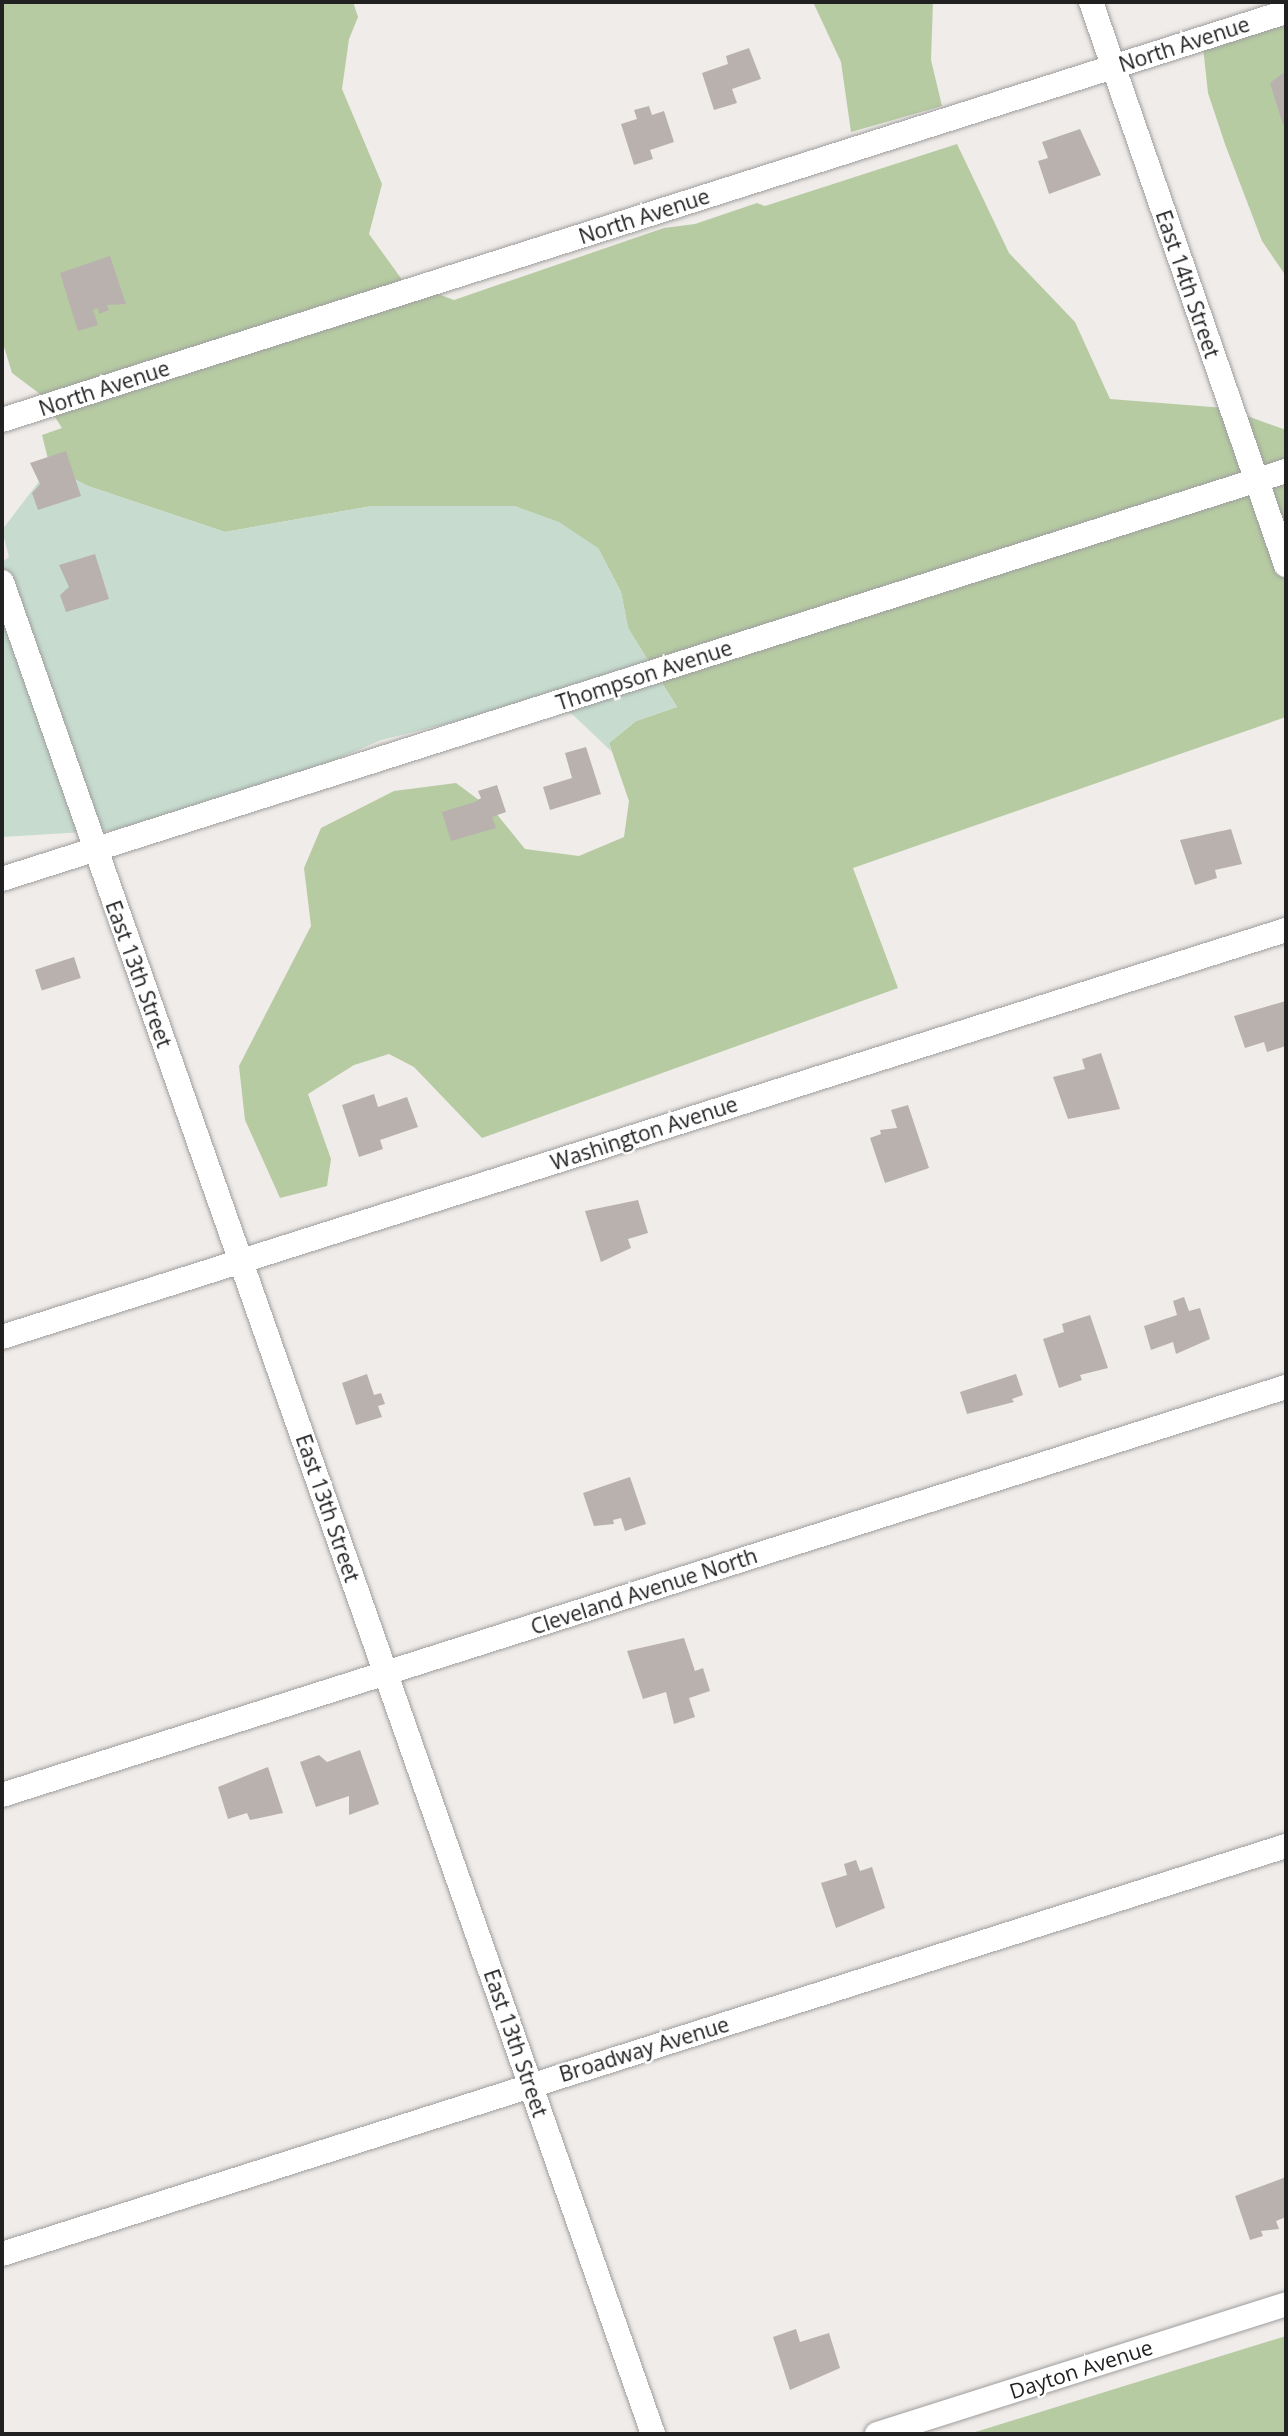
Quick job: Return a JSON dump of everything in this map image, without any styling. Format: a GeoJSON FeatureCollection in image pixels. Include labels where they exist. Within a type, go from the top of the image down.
{"type":"FeatureCollection","features":[{"type":"Feature","properties":{"kind":"street","name":"East 14th Street"},"geometry":{"type":"LineString","coordinates":[[1091,2],[1286,565]]}},
{"type":"Feature","properties":{"kind":"street","name":"North Avenue"},"geometry":{"type":"LineString","coordinates":[[2,421],[1286,12]]}},
{"type":"Feature","properties":{"kind":"street","name":"Thompson Avenue"},"geometry":{"type":"LineString","coordinates":[[2,879],[1286,471]]}},
{"type":"Feature","properties":{"kind":"street","name":"East 13th Street"},"geometry":{"type":"LineString","coordinates":[[2,582],[653,2434]]}},
{"type":"Feature","properties":{"kind":"street","name":"Washington Avenue"},"geometry":{"type":"LineString","coordinates":[[2,1337],[1286,930]]}},
{"type":"Feature","properties":{"kind":"street","name":"Cleveland Avenue North"},"geometry":{"type":"LineString","coordinates":[[2,1796],[1286,1387]]}},
{"type":"Feature","properties":{"kind":"street","name":"Broadway Avenue"},"geometry":{"type":"LineString","coordinates":[[2,2254],[1286,1846]]}},
{"type":"Feature","properties":{"kind":"street","name":"Dayton Avenue"},"geometry":{"type":"LineString","coordinates":[[877,2434],[1286,2304]]}},
{"type":"Feature","properties":{"kind":"green space"},"geometry":{"type":"Polygon","coordinates":[[[2,2],[353,2],[358,17],[349,39],[342,89],[382,184],[369,234],[403,281],[454,300],[664,228],[695,224],[757,203],[765,206],[957,144],[1009,253],[1075,322],[1110,399],[1225,408],[1286,430],[1286,717],[853,868],[898,988],[482,1138],[414,1067],[389,1054],[354,1065],[308,1094],[331,1159],[327,1186],[280,1198],[245,1120],[239,1066],[311,926],[304,868],[321,828],[394,791],[456,783],[495,812],[525,849],[579,856],[624,837],[629,801],[609,743],[636,721],[677,707],[628,628],[621,592],[598,548],[515,506],[372,506],[225,532],[88,486],[50,467],[42,435],[62,428],[40,394],[12,373],[2,340],[2,2]]]}},
{"type":"Feature","properties":{"kind":"green space"},"geometry":{"type":"Polygon","coordinates":[[[813,2],[933,2],[931,60],[942,106],[851,132],[841,62],[813,2]]]}},
{"type":"Feature","properties":{"kind":"green space"},"geometry":{"type":"Polygon","coordinates":[[[1286,10],[1286,276],[1262,241],[1225,144],[1208,93],[1203,47],[1286,10]]]}},
{"type":"Feature","properties":{"kind":"green space"},"geometry":{"type":"Polygon","coordinates":[[[50,467],[88,486],[225,532],[372,506],[515,506],[559,522],[598,548],[621,592],[628,628],[677,707],[636,721],[609,743],[612,752],[572,714],[535,702],[381,740],[323,765],[118,830],[2,837],[2,562],[9,557],[2,530],[50,467]]]}},
{"type":"Feature","properties":{"kind":"green space"},"geometry":{"type":"Polygon","coordinates":[[[1286,2336],[1286,2434],[969,2434],[1286,2336]]]}},
{"type":"Feature","properties":{"kind":"building"},"geometry":{"type":"Polygon","coordinates":[[[749,48],[761,79],[732,89],[737,103],[714,110],[702,73],[728,64],[726,56],[749,48]]]}},
{"type":"Feature","properties":{"kind":"building"},"geometry":{"type":"Polygon","coordinates":[[[1286,71],[1286,124],[1283,125],[1270,83],[1286,71]]]}},
{"type":"Feature","properties":{"kind":"building"},"geometry":{"type":"Polygon","coordinates":[[[649,106],[652,115],[664,111],[674,142],[650,150],[653,159],[634,165],[621,124],[637,119],[634,110],[649,106]]]}},
{"type":"Feature","properties":{"kind":"building"},"geometry":{"type":"Polygon","coordinates":[[[1080,129],[1101,175],[1049,194],[1038,161],[1048,158],[1042,142],[1080,129]]]}},
{"type":"Feature","properties":{"kind":"building"},"geometry":{"type":"Polygon","coordinates":[[[110,256],[126,304],[107,305],[109,310],[99,314],[98,308],[93,310],[98,325],[78,331],[60,273],[110,256]]]}},
{"type":"Feature","properties":{"kind":"building"},"geometry":{"type":"Polygon","coordinates":[[[66,451],[81,496],[38,510],[32,493],[40,484],[30,463],[66,451]]]}},
{"type":"Feature","properties":{"kind":"building"},"geometry":{"type":"Polygon","coordinates":[[[95,554],[109,599],[66,612],[60,595],[69,587],[59,565],[95,554]]]}},
{"type":"Feature","properties":{"kind":"building"},"geometry":{"type":"Polygon","coordinates":[[[586,747],[601,794],[550,810],[543,787],[572,778],[565,753],[586,747]]]}},
{"type":"Feature","properties":{"kind":"building"},"geometry":{"type":"Polygon","coordinates":[[[497,785],[506,812],[492,817],[496,828],[451,841],[442,812],[475,802],[481,798],[478,791],[497,785]]]}},
{"type":"Feature","properties":{"kind":"building"},"geometry":{"type":"Polygon","coordinates":[[[1231,829],[1242,864],[1215,870],[1217,878],[1195,885],[1180,840],[1231,829]]]}},
{"type":"Feature","properties":{"kind":"building"},"geometry":{"type":"Polygon","coordinates":[[[74,957],[81,978],[42,991],[35,970],[74,957]]]}},
{"type":"Feature","properties":{"kind":"building"},"geometry":{"type":"Polygon","coordinates":[[[1286,1001],[1286,1046],[1267,1052],[1264,1042],[1245,1048],[1234,1016],[1286,1001]]]}},
{"type":"Feature","properties":{"kind":"building"},"geometry":{"type":"Polygon","coordinates":[[[1101,1053],[1120,1109],[1068,1119],[1053,1077],[1085,1069],[1082,1059],[1101,1053]]]}},
{"type":"Feature","properties":{"kind":"building"},"geometry":{"type":"Polygon","coordinates":[[[374,1094],[378,1107],[407,1097],[418,1127],[380,1140],[383,1149],[359,1157],[342,1105],[374,1094]]]}},
{"type":"Feature","properties":{"kind":"building"},"geometry":{"type":"Polygon","coordinates":[[[908,1105],[929,1168],[885,1183],[870,1138],[881,1134],[880,1130],[897,1128],[891,1110],[908,1105]]]}},
{"type":"Feature","properties":{"kind":"building"},"geometry":{"type":"Polygon","coordinates":[[[638,1200],[648,1233],[628,1239],[631,1248],[601,1262],[585,1211],[638,1200]]]}},
{"type":"Feature","properties":{"kind":"building"},"geometry":{"type":"Polygon","coordinates":[[[1184,1297],[1189,1311],[1200,1308],[1210,1339],[1176,1354],[1173,1342],[1151,1350],[1144,1326],[1177,1315],[1173,1301],[1184,1297]]]}},
{"type":"Feature","properties":{"kind":"building"},"geometry":{"type":"Polygon","coordinates":[[[1090,1315],[1108,1368],[1080,1375],[1082,1380],[1059,1388],[1043,1339],[1064,1332],[1062,1324],[1090,1315]]]}},
{"type":"Feature","properties":{"kind":"building"},"geometry":{"type":"Polygon","coordinates":[[[367,1374],[374,1395],[381,1393],[385,1404],[378,1406],[382,1417],[356,1425],[342,1383],[367,1374]]]}},
{"type":"Feature","properties":{"kind":"building"},"geometry":{"type":"Polygon","coordinates":[[[1016,1374],[1023,1395],[1012,1399],[1014,1402],[967,1414],[960,1392],[1016,1374]]]}},
{"type":"Feature","properties":{"kind":"building"},"geometry":{"type":"Polygon","coordinates":[[[630,1477],[646,1524],[625,1531],[621,1518],[613,1520],[614,1524],[594,1526],[583,1493],[630,1477]]]}},
{"type":"Feature","properties":{"kind":"building"},"geometry":{"type":"Polygon","coordinates":[[[684,1638],[695,1671],[703,1668],[710,1691],[689,1698],[695,1717],[674,1724],[666,1692],[643,1699],[627,1651],[684,1638]]]}},
{"type":"Feature","properties":{"kind":"building"},"geometry":{"type":"Polygon","coordinates":[[[360,1750],[379,1804],[349,1815],[349,1796],[316,1807],[300,1762],[319,1755],[327,1762],[360,1750]]]}},
{"type":"Feature","properties":{"kind":"building"},"geometry":{"type":"Polygon","coordinates":[[[268,1767],[283,1813],[250,1820],[247,1813],[228,1819],[218,1787],[268,1767]]]}},
{"type":"Feature","properties":{"kind":"building"},"geometry":{"type":"Polygon","coordinates":[[[856,1860],[860,1871],[872,1867],[885,1908],[836,1928],[821,1883],[847,1875],[844,1864],[856,1860]]]}},
{"type":"Feature","properties":{"kind":"building"},"geometry":{"type":"Polygon","coordinates":[[[1286,2177],[1286,2217],[1276,2221],[1279,2229],[1261,2231],[1263,2236],[1250,2240],[1235,2196],[1286,2177]]]}},
{"type":"Feature","properties":{"kind":"building"},"geometry":{"type":"Polygon","coordinates":[[[796,2329],[800,2342],[829,2333],[840,2368],[790,2390],[773,2337],[796,2329]]]}}]}
